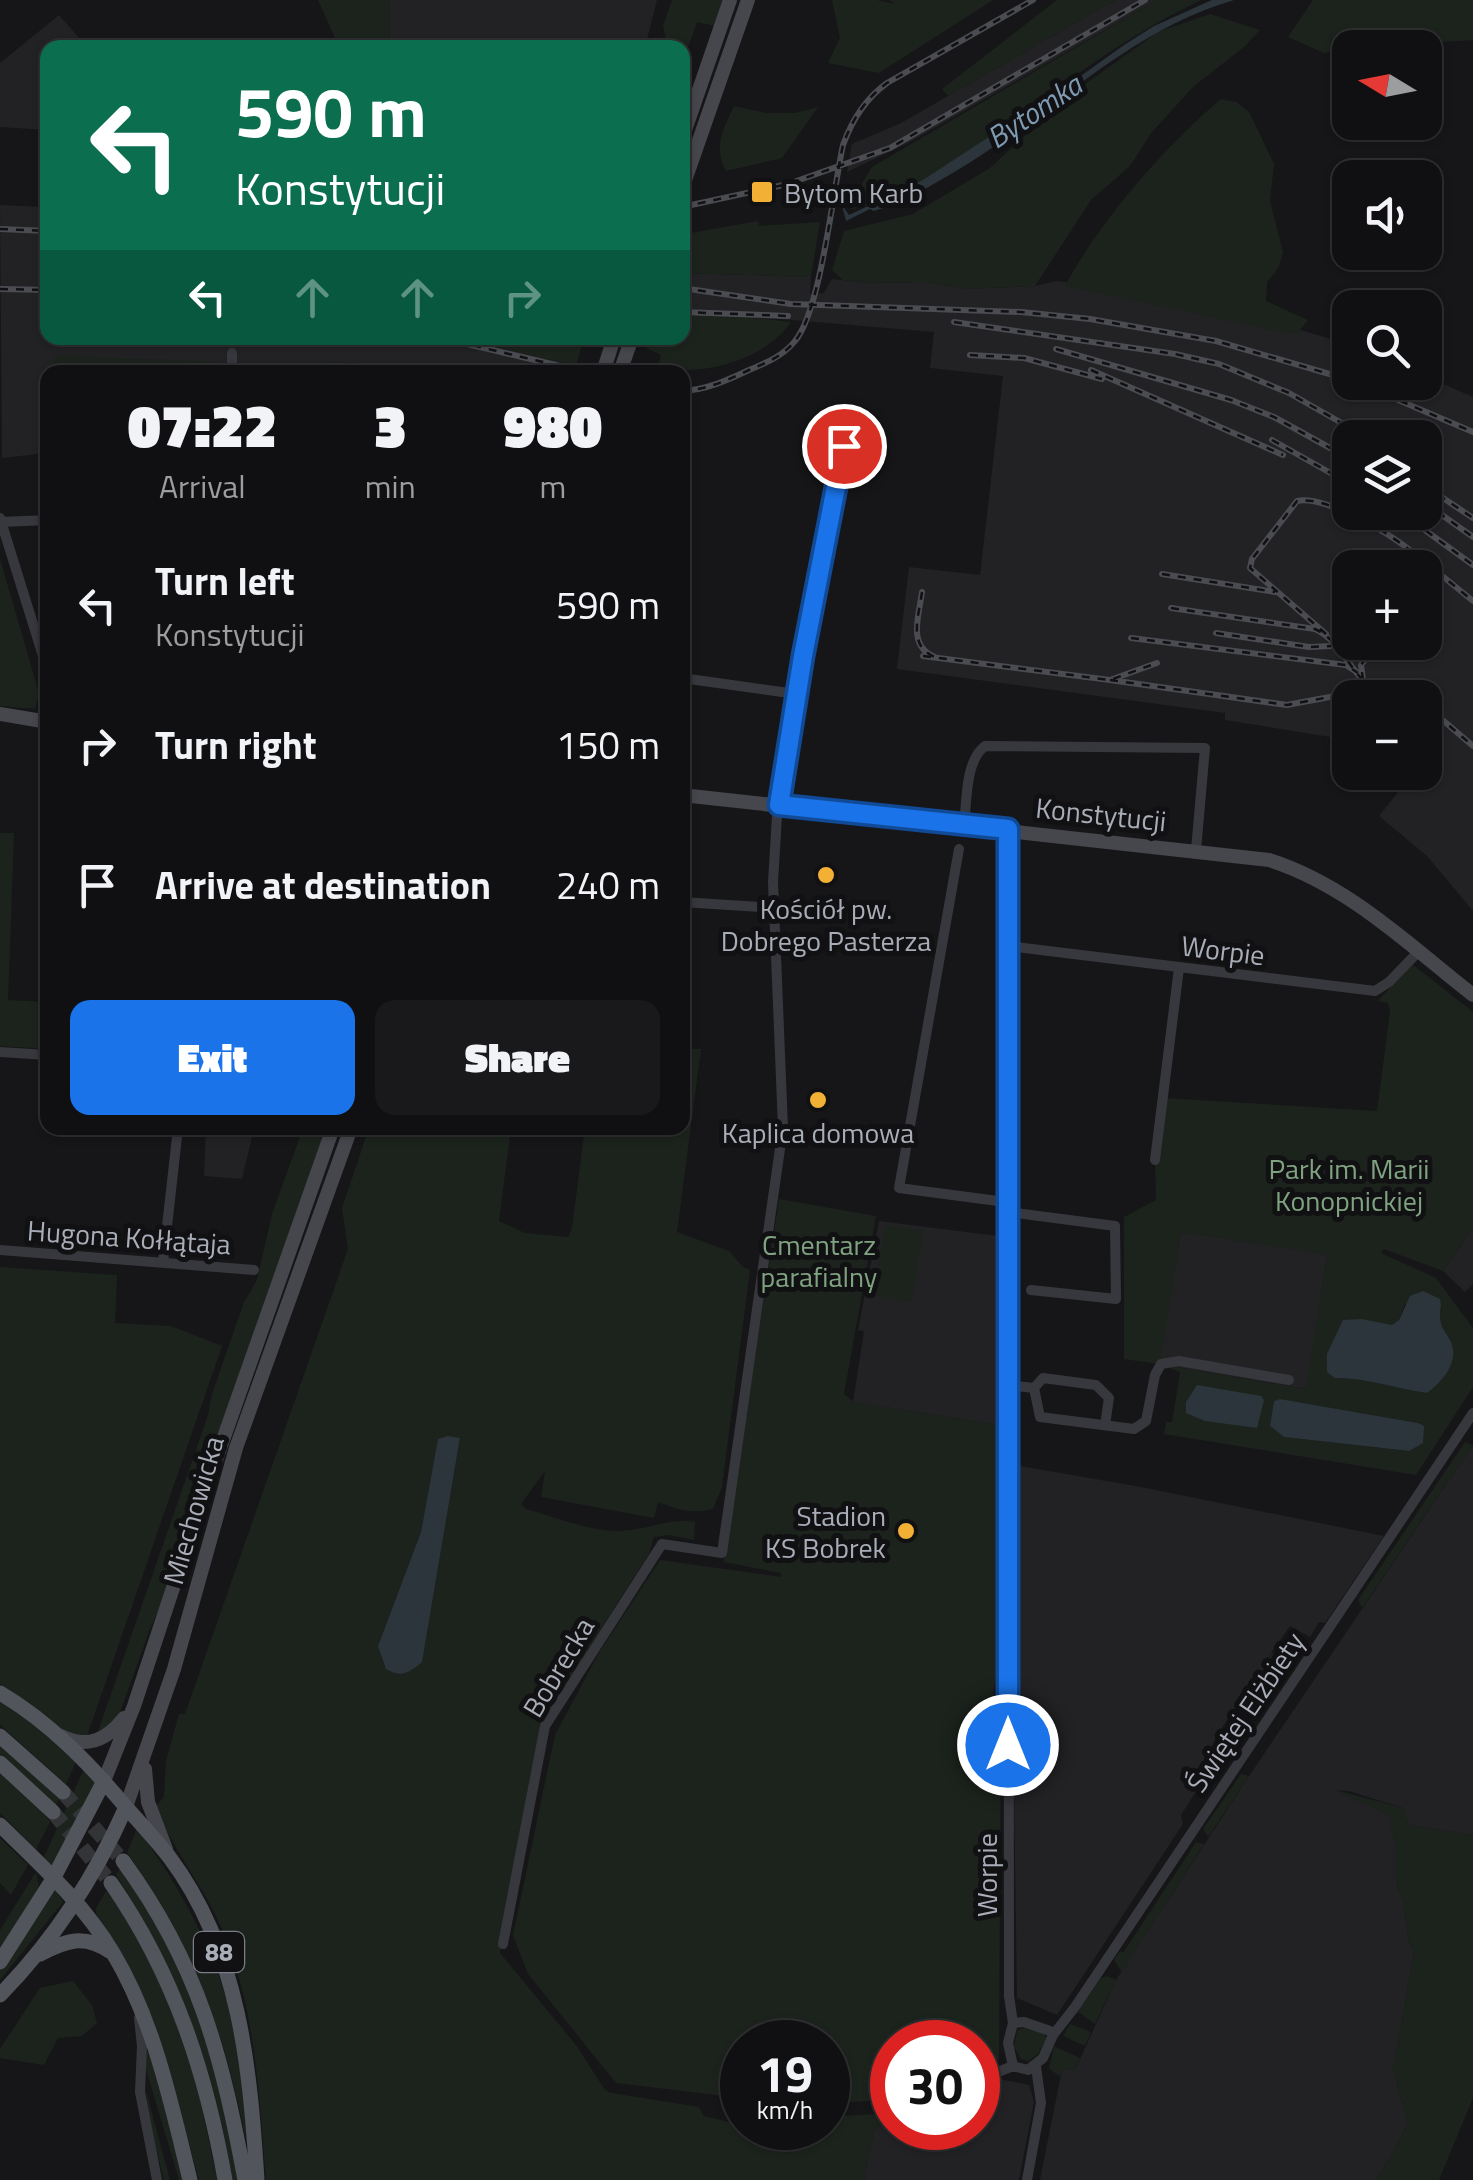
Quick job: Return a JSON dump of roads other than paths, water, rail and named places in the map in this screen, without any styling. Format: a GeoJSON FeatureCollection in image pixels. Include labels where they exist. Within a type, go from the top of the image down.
{"type":"FeatureCollection","features":[{"type":"Feature","properties":{"kind":"main road"},"geometry":{"type":"LineString","coordinates":[[690,116],[730,0]]}},
{"type":"Feature","properties":{"kind":"main road"},"geometry":{"type":"LineString","coordinates":[[690,166],[748,0]]}},
{"type":"Feature","properties":{"kind":"main road"},"geometry":{"type":"LineString","coordinates":[[0,714],[40,721]]}},
{"type":"Feature","properties":{"kind":"main road","name":"Konstytucji"},"geometry":{"type":"LineString","coordinates":[[690,797],[1269,860],[1316,878],[1359,905],[1473,995]]}},
{"type":"Feature","properties":{"kind":"main road","name":"Miechowicka"},"geometry":{"type":"LineString","coordinates":[[104,1781],[134,1706],[331,1135]]}},
{"type":"Feature","properties":{"kind":"main road","name":"Miechowicka"},"geometry":{"type":"LineString","coordinates":[[0,1995],[37,1956],[76,1902],[126,1807],[186,1628],[236,1448],[348,1135]]}},
{"type":"Feature","properties":{"kind":"main road"},"geometry":{"type":"LineString","coordinates":[[0,1693],[56,1734],[104,1781],[53,1879],[0,1962]]}},
{"type":"Feature","properties":{"kind":"main road"},"geometry":{"type":"LineString","coordinates":[[56,1734],[76,1742],[95,1742],[112,1732],[134,1706]]}},
{"type":"Feature","properties":{"kind":"main road"},"geometry":{"type":"LineString","coordinates":[[154,1729],[145,1766],[145,1788],[152,1818],[170,1858]]}},
{"type":"Feature","properties":{"kind":"main road"},"geometry":{"type":"LineString","coordinates":[[0,1736],[63,1792]]}},
{"type":"Feature","properties":{"kind":"main road"},"geometry":{"type":"LineString","coordinates":[[0,1763],[54,1812]]}},
{"type":"Feature","properties":{"kind":"main road","name":"88"},"geometry":{"type":"LineString","coordinates":[[104,1781],[170,1858],[214,1939],[232,1989],[251,2086],[257,2180]]}},
{"type":"Feature","properties":{"kind":"main road"},"geometry":{"type":"LineString","coordinates":[[0,1825],[76,1902],[116,1956],[153,2040],[190,2180]]}},
{"type":"Feature","properties":{"kind":"main road"},"geometry":{"type":"LineString","coordinates":[[123,1861],[172,1940],[200,1999],[228,2088],[245,2180]]}},
{"type":"Feature","properties":{"kind":"main road"},"geometry":{"type":"LineString","coordinates":[[111,1883],[152,1950],[187,2026],[209,2097],[225,2180]]}},
{"type":"Feature","properties":{"kind":"main road"},"geometry":{"type":"LineString","coordinates":[[37,1956],[64,1942],[82,1940],[96,1942],[116,1956]]}},
{"type":"Feature","properties":{"kind":"street"},"geometry":{"type":"LineString","coordinates":[[232,352],[232,365]]}},
{"type":"Feature","properties":{"kind":"street"},"geometry":{"type":"LineString","coordinates":[[690,903],[774,908],[779,805],[796,694],[852,412]]}},
{"type":"Feature","properties":{"kind":"street"},"geometry":{"type":"LineString","coordinates":[[40,520],[1,520],[40,646]]}},
{"type":"Feature","properties":{"kind":"street"},"geometry":{"type":"LineString","coordinates":[[690,679],[796,694]]}},
{"type":"Feature","properties":{"kind":"street"},"geometry":{"type":"LineString","coordinates":[[964,825],[972,765],[985,746],[1205,748],[1196,850]]}},
{"type":"Feature","properties":{"kind":"street","name":"Worpie"},"geometry":{"type":"LineString","coordinates":[[1008,829],[1009,1996],[1014,2023]]}},
{"type":"Feature","properties":{"kind":"street"},"geometry":{"type":"LineString","coordinates":[[959,849],[899,1188],[998,1201],[1008,1212],[1115,1226],[1116,1299],[1031,1290]]}},
{"type":"Feature","properties":{"kind":"street","name":"Bobrecka"},"geometry":{"type":"LineString","coordinates":[[503,1944],[545,1726],[662,1544],[722,1553],[784,1128],[774,908]]}},
{"type":"Feature","properties":{"kind":"street","name":"Worpie"},"geometry":{"type":"LineString","coordinates":[[1008,946],[1375,990],[1389,982],[1418,952]]}},
{"type":"Feature","properties":{"kind":"street"},"geometry":{"type":"LineString","coordinates":[[1156,1160],[1179,968]]}},
{"type":"Feature","properties":{"kind":"street"},"geometry":{"type":"LineString","coordinates":[[0,1052],[40,1054]]}},
{"type":"Feature","properties":{"kind":"street"},"geometry":{"type":"LineString","coordinates":[[163,1262],[177,1135]]}},
{"type":"Feature","properties":{"kind":"street","name":"Hugona Kołłątaja"},"geometry":{"type":"LineString","coordinates":[[0,1250],[254,1270]]}},
{"type":"Feature","properties":{"kind":"street"},"geometry":{"type":"LineString","coordinates":[[1034,1388],[1040,1416],[1134,1429],[1146,1420],[1161,1364],[1179,1361],[1289,1380]]}},
{"type":"Feature","properties":{"kind":"street"},"geometry":{"type":"LineString","coordinates":[[1034,1388],[1043,1378],[1096,1385],[1109,1398],[1105,1425]]}},
{"type":"Feature","properties":{"kind":"street"},"geometry":{"type":"LineString","coordinates":[[1008,1384],[1034,1388]]}},
{"type":"Feature","properties":{"kind":"street","name":"Świętej Elżbiety"},"geometry":{"type":"LineString","coordinates":[[1052,2036],[1473,1413]]}},
{"type":"Feature","properties":{"kind":"street"},"geometry":{"type":"LineString","coordinates":[[136,1997],[142,2046],[140,2092],[157,2180]]}},
{"type":"Feature","properties":{"kind":"street"},"geometry":{"type":"LineString","coordinates":[[1013,2066],[1008,2043],[1014,2023],[1024,2022],[1050,2031],[1052,2036],[1036,2067],[1042,2103],[1027,2180]]}},
{"type":"Feature","properties":{"kind":"street"},"geometry":{"type":"LineString","coordinates":[[1000,2071],[1013,2066],[1025,2070],[1036,2067]]}},
{"type":"Feature","properties":{"kind":"water","name":"Bytomka"},"geometry":{"type":"Polygon","coordinates":[[[1212,0],[1234,0],[1195,14],[1124,53],[991,149],[936,182],[846,221],[842,205],[849,215],[923,180],[1154,26],[1212,0]]]}},
{"type":"Feature","properties":{"kind":"water"},"geometry":{"type":"Polygon","coordinates":[[[1423,1291],[1440,1299],[1441,1323],[1453,1352],[1447,1372],[1432,1389],[1427,1393],[1335,1378],[1327,1372],[1327,1354],[1343,1320],[1392,1325],[1399,1320],[1410,1296],[1423,1291]]]}},
{"type":"Feature","properties":{"kind":"water"},"geometry":{"type":"Polygon","coordinates":[[[1197,1385],[1261,1396],[1264,1400],[1257,1428],[1205,1421],[1186,1413],[1186,1402],[1197,1385]]]}},
{"type":"Feature","properties":{"kind":"water"},"geometry":{"type":"Polygon","coordinates":[[[1274,1401],[1418,1423],[1424,1426],[1423,1443],[1409,1451],[1284,1437],[1270,1426],[1274,1401]]]}},
{"type":"Feature","properties":{"kind":"water"},"geometry":{"type":"Polygon","coordinates":[[[460,1438],[422,1662],[409,1671],[396,1673],[386,1669],[378,1646],[421,1532],[438,1439],[460,1438]]]}},
{"type":"Feature","properties":{"kind":"tunnel"},"geometry":{"type":"LineString","coordinates":[[63,1792],[123,1861]]}},
{"type":"Feature","properties":{"kind":"tunnel"},"geometry":{"type":"LineString","coordinates":[[53,1812],[111,1883]]}},
{"type":"Feature","properties":{"kind":"railway"},"geometry":{"type":"LineString","coordinates":[[690,390],[708,387],[774,358],[795,341],[804,326],[819,277],[843,145],[872,96],[887,83],[1033,0]]}},
{"type":"Feature","properties":{"kind":"railway"},"geometry":{"type":"LineString","coordinates":[[690,205],[788,184],[890,148],[1145,0]]}},
{"type":"Feature","properties":{"kind":"railway"},"geometry":{"type":"LineString","coordinates":[[0,229],[40,231]]}},
{"type":"Feature","properties":{"kind":"railway"},"geometry":{"type":"LineString","coordinates":[[0,289],[40,290]]}},
{"type":"Feature","properties":{"kind":"railway"},"geometry":{"type":"LineString","coordinates":[[690,289],[791,304],[1021,312],[1090,319],[1216,341],[1332,375]]}},
{"type":"Feature","properties":{"kind":"railway"},"geometry":{"type":"LineString","coordinates":[[690,312],[788,316]]}},
{"type":"Feature","properties":{"kind":"railway"},"geometry":{"type":"LineString","coordinates":[[954,322],[1219,364],[1289,393],[1336,420]]}},
{"type":"Feature","properties":{"kind":"railway"},"geometry":{"type":"LineString","coordinates":[[471,345],[556,365]]}},
{"type":"Feature","properties":{"kind":"railway"},"geometry":{"type":"LineString","coordinates":[[1056,349],[1231,400],[1274,417],[1332,449]]}},
{"type":"Feature","properties":{"kind":"railway"},"geometry":{"type":"LineString","coordinates":[[970,355],[1024,358],[1102,379]]}},
{"type":"Feature","properties":{"kind":"railway"},"geometry":{"type":"LineString","coordinates":[[1091,370],[1283,455]]}},
{"type":"Feature","properties":{"kind":"railway"},"geometry":{"type":"LineString","coordinates":[[1398,400],[1473,432]]}},
{"type":"Feature","properties":{"kind":"railway"},"geometry":{"type":"LineString","coordinates":[[1272,440],[1332,474]]}},
{"type":"Feature","properties":{"kind":"railway"},"geometry":{"type":"LineString","coordinates":[[1442,497],[1473,518]]}},
{"type":"Feature","properties":{"kind":"railway"},"geometry":{"type":"LineString","coordinates":[[1326,634],[1250,568],[1252,559],[1297,501],[1329,505],[1349,513],[1410,550]]}},
{"type":"Feature","properties":{"kind":"railway"},"geometry":{"type":"LineString","coordinates":[[1442,515],[1473,537]]}},
{"type":"Feature","properties":{"kind":"railway"},"geometry":{"type":"LineString","coordinates":[[1425,530],[1473,565]]}},
{"type":"Feature","properties":{"kind":"railway"},"geometry":{"type":"LineString","coordinates":[[1162,574],[1275,592]]}},
{"type":"Feature","properties":{"kind":"railway"},"geometry":{"type":"LineString","coordinates":[[1442,576],[1473,601]]}},
{"type":"Feature","properties":{"kind":"railway"},"geometry":{"type":"LineString","coordinates":[[922,592],[918,638],[926,652],[935,657]]}},
{"type":"Feature","properties":{"kind":"railway"},"geometry":{"type":"LineString","coordinates":[[1171,608],[1315,629],[1334,643],[1363,680]]}},
{"type":"Feature","properties":{"kind":"railway"},"geometry":{"type":"LineString","coordinates":[[1216,633],[1309,647],[1331,646]]}},
{"type":"Feature","properties":{"kind":"railway"},"geometry":{"type":"LineString","coordinates":[[1131,638],[1346,665],[1358,673]]}},
{"type":"Feature","properties":{"kind":"railway"},"geometry":{"type":"LineString","coordinates":[[923,656],[1110,680],[1157,663]]}},
{"type":"Feature","properties":{"kind":"railway"},"geometry":{"type":"LineString","coordinates":[[1363,680],[1361,665],[1365,660]]}},
{"type":"Feature","properties":{"kind":"railway"},"geometry":{"type":"LineString","coordinates":[[1110,680],[1287,705],[1332,697]]}},
{"type":"Feature","properties":{"kind":"railway"},"geometry":{"type":"LineString","coordinates":[[1442,720],[1473,746]]}},
{"type":"Feature","properties":{"kind":"place","name":"Bytom Karb"},"geometry":{"type":"Point","coordinates":[762,192]}},
{"type":"Feature","properties":{"kind":"place","name":"Kościół pw. Dobrego Pasterza"},"geometry":{"type":"Point","coordinates":[826,875]}},
{"type":"Feature","properties":{"kind":"place","name":"Kaplica domowa"},"geometry":{"type":"Point","coordinates":[818,1100]}},
{"type":"Feature","properties":{"kind":"place","name":"Stadion KS Bobrek"},"geometry":{"type":"Point","coordinates":[906,1531]}},
{"type":"Feature","properties":{"kind":"park label","name":"Park im. Marii Konopnickiej"},"geometry":{"type":"Point","coordinates":[1349,1184]}},
{"type":"Feature","properties":{"kind":"park label","name":"Cmentarz parafialny"},"geometry":{"type":"Point","coordinates":[819,1260]}}]}
